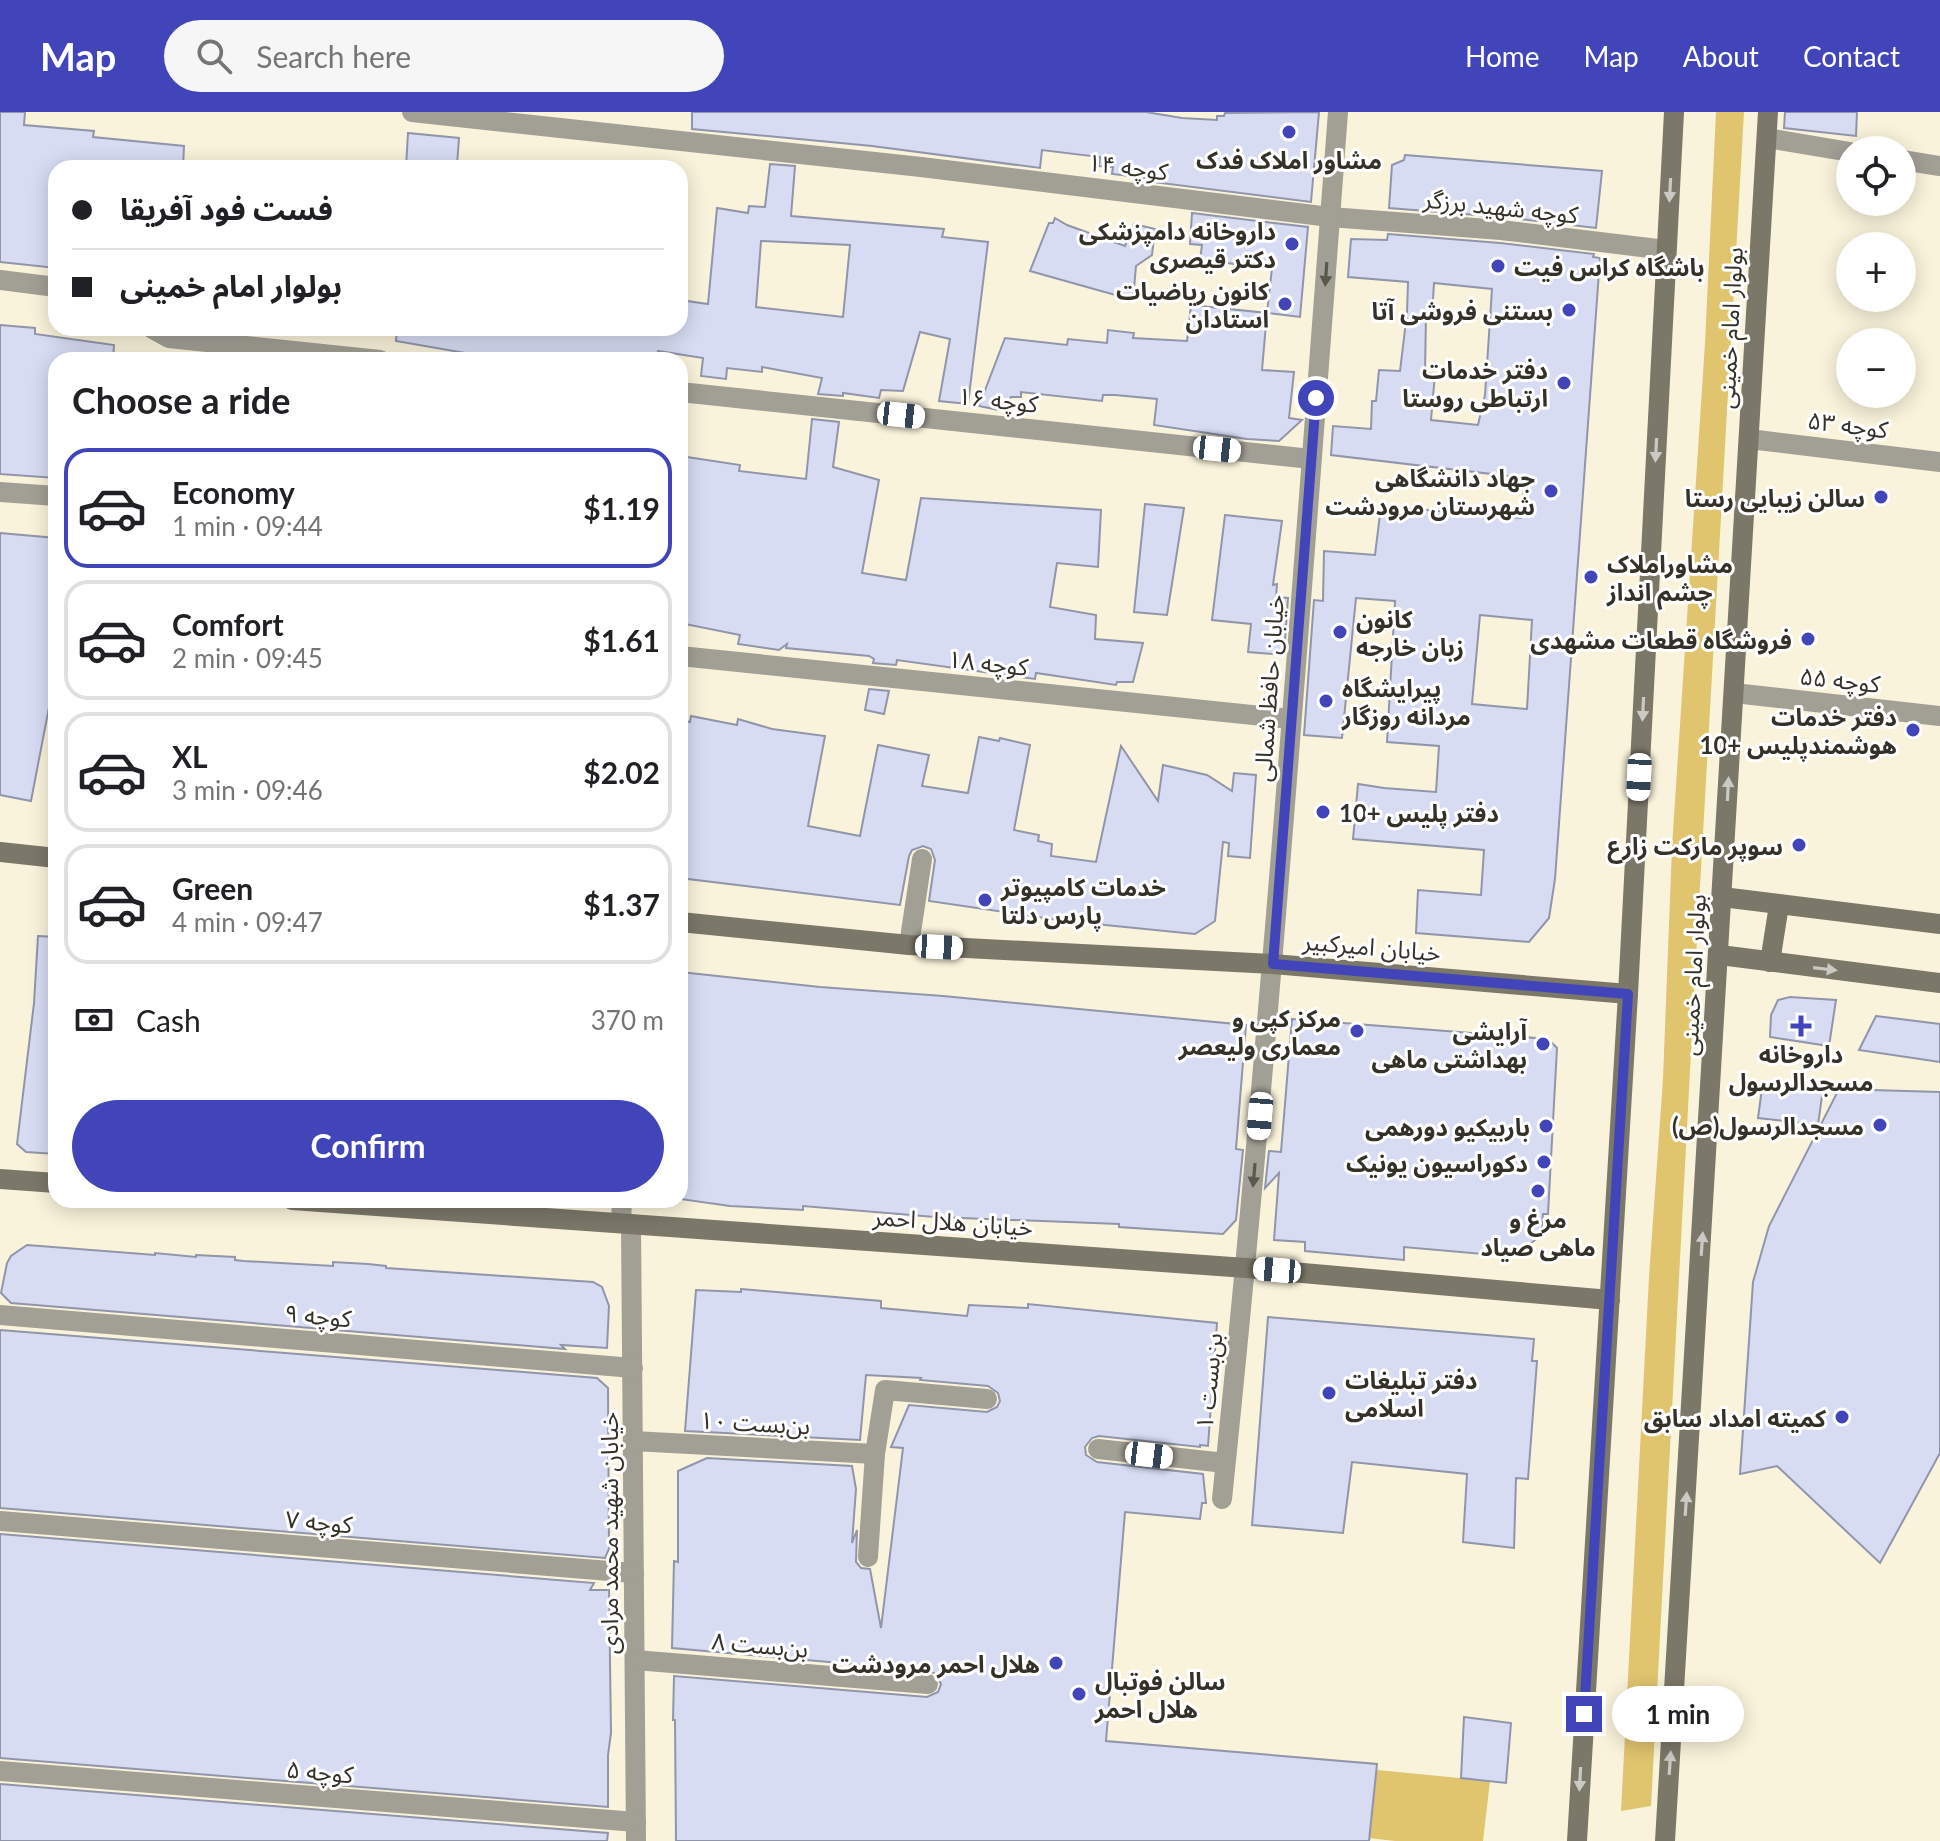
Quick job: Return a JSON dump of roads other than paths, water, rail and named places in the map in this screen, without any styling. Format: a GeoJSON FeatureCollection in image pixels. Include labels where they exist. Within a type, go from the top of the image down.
{"type":"FeatureCollection","features":[{"type":"Feature","properties":{"kind":"main road"},"geometry":{"type":"LineString","coordinates":[[1577,1841],[1628,994],[1674,112]]}},
{"type":"Feature","properties":{"kind":"main road","name":"بولوار امام خمینی"},"geometry":{"type":"LineString","coordinates":[[1665,1841],[1768,112]]}},
{"type":"Feature","properties":{"kind":"main road"},"geometry":{"type":"LineString","coordinates":[[0,852],[48,857]]}},
{"type":"Feature","properties":{"kind":"main road"},"geometry":{"type":"LineString","coordinates":[[1722,897],[1940,924]]}},
{"type":"Feature","properties":{"kind":"main road"},"geometry":{"type":"LineString","coordinates":[[1770,962],[1779,905]]}},
{"type":"Feature","properties":{"kind":"main road","name":"خیابان امیرکبیر"},"geometry":{"type":"LineString","coordinates":[[688,923],[909,945],[1273,964],[1628,994]]}},
{"type":"Feature","properties":{"kind":"main road"},"geometry":{"type":"LineString","coordinates":[[1720,955],[1940,983]]}},
{"type":"Feature","properties":{"kind":"main road"},"geometry":{"type":"LineString","coordinates":[[0,1179],[48,1182]]}},
{"type":"Feature","properties":{"kind":"main road","name":"خیابان هلال احمر"},"geometry":{"type":"LineString","coordinates":[[525,1208],[626,1223],[1246,1268],[1610,1300]]}},
{"type":"Feature","properties":{"kind":"street","name":"کوچه ۱۴"},"geometry":{"type":"LineString","coordinates":[[419,112],[921,167],[1330,217]]}},
{"type":"Feature","properties":{"kind":"street","name":"خیابان حافظ شمالی"},"geometry":{"type":"LineString","coordinates":[[1246,1268],[1273,964],[1338,112]]}},
{"type":"Feature","properties":{"kind":"street"},"geometry":{"type":"LineString","coordinates":[[1767,138],[1836,150]]}},
{"type":"Feature","properties":{"kind":"street"},"geometry":{"type":"LineString","coordinates":[[1916,162],[1940,166]]}},
{"type":"Feature","properties":{"kind":"street","name":"کوچه شهید برزگر"},"geometry":{"type":"LineString","coordinates":[[1330,217],[1501,230],[1666,250]]}},
{"type":"Feature","properties":{"kind":"street"},"geometry":{"type":"LineString","coordinates":[[0,280],[48,286]]}},
{"type":"Feature","properties":{"kind":"street"},"geometry":{"type":"LineString","coordinates":[[165,336],[303,352]]}},
{"type":"Feature","properties":{"kind":"street","name":"کوچه ۱۶"},"geometry":{"type":"LineString","coordinates":[[688,393],[1311,459]]}},
{"type":"Feature","properties":{"kind":"street","name":"کوچه ۵۳"},"geometry":{"type":"LineString","coordinates":[[1749,439],[1940,462]]}},
{"type":"Feature","properties":{"kind":"street"},"geometry":{"type":"LineString","coordinates":[[0,492],[48,495]]}},
{"type":"Feature","properties":{"kind":"street","name":"کوچه ۱۸"},"geometry":{"type":"LineString","coordinates":[[688,657],[1291,719]]}},
{"type":"Feature","properties":{"kind":"street","name":"کوچه ۵۵"},"geometry":{"type":"LineString","coordinates":[[1734,693],[1940,716]]}},
{"type":"Feature","properties":{"kind":"street"},"geometry":{"type":"LineString","coordinates":[[909,945],[922,859]]}},
{"type":"Feature","properties":{"kind":"street","name":"خیابان شهید محمد مرادی"},"geometry":{"type":"LineString","coordinates":[[623,1208],[633,1368],[636,1832]]}},
{"type":"Feature","properties":{"kind":"street","name":"بن‌بست ۱"},"geometry":{"type":"LineString","coordinates":[[1222,1499],[1246,1268]]}},
{"type":"Feature","properties":{"kind":"street","name":"کوچه ۹"},"geometry":{"type":"LineString","coordinates":[[0,1315],[633,1368]]}},
{"type":"Feature","properties":{"kind":"street"},"geometry":{"type":"LineString","coordinates":[[868,1557],[875,1454],[885,1390],[987,1399]]}},
{"type":"Feature","properties":{"kind":"street","name":"بن‌بست ۱۰"},"geometry":{"type":"LineString","coordinates":[[633,1441],[875,1454]]}},
{"type":"Feature","properties":{"kind":"street"},"geometry":{"type":"LineString","coordinates":[[1098,1449],[1225,1463]]}},
{"type":"Feature","properties":{"kind":"street","name":"کوچه ۷"},"geometry":{"type":"LineString","coordinates":[[0,1521],[634,1573]]}},
{"type":"Feature","properties":{"kind":"street","name":"بن‌بست ۸"},"geometry":{"type":"LineString","coordinates":[[635,1660],[928,1684]]}},
{"type":"Feature","properties":{"kind":"street","name":"کوچه ۵"},"geometry":{"type":"LineString","coordinates":[[0,1771],[636,1832]]}},
{"type":"Feature","properties":{"kind":"place","name":"مشاور املاک فدک"},"geometry":{"type":"Point","coordinates":[1289,132]}},
{"type":"Feature","properties":{"kind":"place","name":"داروخانه دامپزشکی دکتر قیصری"},"geometry":{"type":"Point","coordinates":[1292,244]}},
{"type":"Feature","properties":{"kind":"place","name":"باشگاه کراس فیت"},"geometry":{"type":"Point","coordinates":[1498,266]}},
{"type":"Feature","properties":{"kind":"place","name":"کانون ریاضیات استادان"},"geometry":{"type":"Point","coordinates":[1285,304]}},
{"type":"Feature","properties":{"kind":"place","name":"بستنی فروشی آتا"},"geometry":{"type":"Point","coordinates":[1569,310]}},
{"type":"Feature","properties":{"kind":"place","name":"دفتر خدمات ارتباطی روستا"},"geometry":{"type":"Point","coordinates":[1564,383]}},
{"type":"Feature","properties":{"kind":"place","name":"جهاد دانشگاهی شهرستان مرودشت"},"geometry":{"type":"Point","coordinates":[1551,491]}},
{"type":"Feature","properties":{"kind":"place","name":"سالن زیبایی رستا"},"geometry":{"type":"Point","coordinates":[1881,497]}},
{"type":"Feature","properties":{"kind":"place","name":"مشاوراملاک چشم انداز"},"geometry":{"type":"Point","coordinates":[1591,577]}},
{"type":"Feature","properties":{"kind":"place","name":"کانون زبان خارجه"},"geometry":{"type":"Point","coordinates":[1340,632]}},
{"type":"Feature","properties":{"kind":"place","name":"فروشگاه قطعات مشهدی"},"geometry":{"type":"Point","coordinates":[1808,639]}},
{"type":"Feature","properties":{"kind":"place","name":"پیرایشگاه مردانه روزگار"},"geometry":{"type":"Point","coordinates":[1326,701]}},
{"type":"Feature","properties":{"kind":"place","name":"دفتر خدمات هوشمندپلیس +10"},"geometry":{"type":"Point","coordinates":[1913,730]}},
{"type":"Feature","properties":{"kind":"place","name":"دفتر پلیس +10"},"geometry":{"type":"Point","coordinates":[1323,812]}},
{"type":"Feature","properties":{"kind":"place","name":"سوپر مارکت زارع"},"geometry":{"type":"Point","coordinates":[1799,845]}},
{"type":"Feature","properties":{"kind":"place","name":"خدمات کامپیوتر پارس دلتا"},"geometry":{"type":"Point","coordinates":[985,900]}},
{"type":"Feature","properties":{"kind":"place","name":"داروخانه مسجدالرسول"},"geometry":{"type":"Point","coordinates":[1801,1026]}},
{"type":"Feature","properties":{"kind":"place","name":"مرکز کپی و معماری ولیعصر"},"geometry":{"type":"Point","coordinates":[1357,1031]}},
{"type":"Feature","properties":{"kind":"place","name":"آرایشی بهداشتی ماهی"},"geometry":{"type":"Point","coordinates":[1543,1044]}},
{"type":"Feature","properties":{"kind":"place","name":"مسجدالرسول(ص)"},"geometry":{"type":"Point","coordinates":[1880,1125]}},
{"type":"Feature","properties":{"kind":"place","name":"باربیکیو دورهمی"},"geometry":{"type":"Point","coordinates":[1546,1126]}},
{"type":"Feature","properties":{"kind":"place","name":"دکوراسیون یونیک"},"geometry":{"type":"Point","coordinates":[1544,1162]}},
{"type":"Feature","properties":{"kind":"place","name":"مرغ و ماهی صیاد"},"geometry":{"type":"Point","coordinates":[1538,1191]}},
{"type":"Feature","properties":{"kind":"place","name":"دفتر تبلیغات اسلامی"},"geometry":{"type":"Point","coordinates":[1329,1393]}},
{"type":"Feature","properties":{"kind":"place","name":"کمیته امداد سابق"},"geometry":{"type":"Point","coordinates":[1842,1417]}},
{"type":"Feature","properties":{"kind":"place","name":"هلال احمر مرودشت"},"geometry":{"type":"Point","coordinates":[1056,1663]}},
{"type":"Feature","properties":{"kind":"place","name":"سالن فوتبال هلال احمر"},"geometry":{"type":"Point","coordinates":[1079,1694]}}]}
